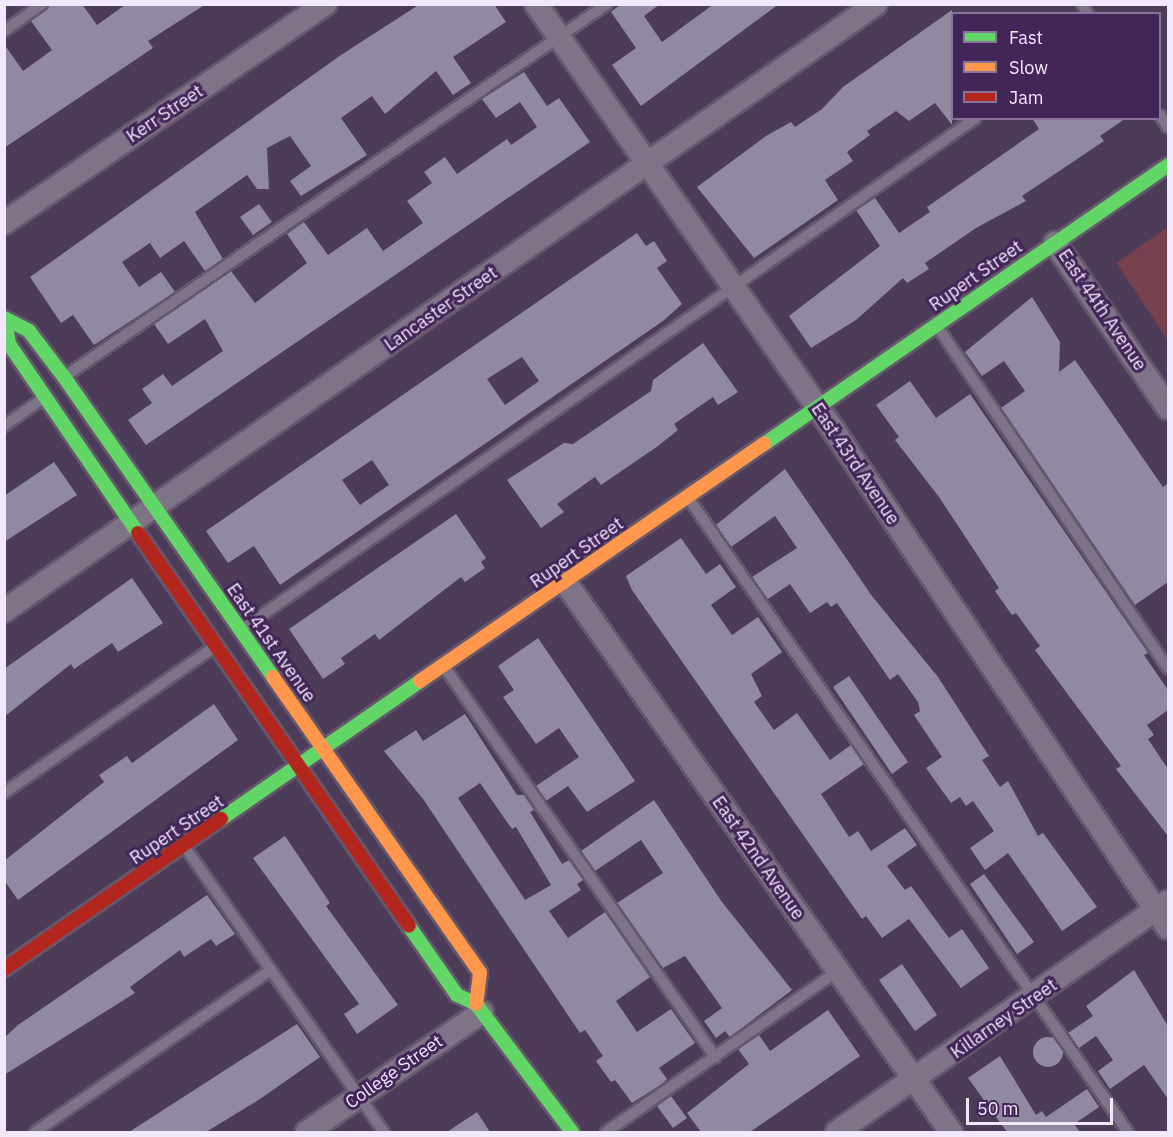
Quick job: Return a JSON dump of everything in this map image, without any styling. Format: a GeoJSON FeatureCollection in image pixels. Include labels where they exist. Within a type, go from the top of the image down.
{"type":"FeatureCollection","features":[{"type":"Feature","properties":{"kind":"main road","name":"Rupert Street"},"geometry":{"type":"LineString","coordinates":[[4,969],[324,751],[1168,165]]}},
{"type":"Feature","properties":{"kind":"main road","name":"East 41st Avenue"},"geometry":{"type":"LineString","coordinates":[[5,318],[29,331],[64,377],[480,972],[479,1008]]}},
{"type":"Feature","properties":{"kind":"main road","name":"East 41st Avenue"},"geometry":{"type":"LineString","coordinates":[[5,318],[9,344],[129,525],[457,995],[479,1008],[567,1131]]}},
{"type":"Feature","properties":{"kind":"street","name":"Kerr Street"},"geometry":{"type":"LineString","coordinates":[[4,223],[325,4]]}},
{"type":"Feature","properties":{"kind":"street","name":"East 43rd Avenue"},"geometry":{"type":"LineString","coordinates":[[536,4],[1165,913]]}},
{"type":"Feature","properties":{"kind":"street","name":"Lancaster Street"},"geometry":{"type":"LineString","coordinates":[[4,611],[647,166],[876,4]]}},
{"type":"Feature","properties":{"kind":"street","name":"East 44th Avenue"},"geometry":{"type":"LineString","coordinates":[[1055,243],[1168,408]]}},
{"type":"Feature","properties":{"kind":"street","name":"East 42nd Avenue"},"geometry":{"type":"LineString","coordinates":[[566,583],[951,1132]]}},
{"type":"Feature","properties":{"kind":"street","name":"Killarney Street"},"geometry":{"type":"LineString","coordinates":[[837,1132],[1165,913]]}},
{"type":"Feature","properties":{"kind":"street","name":"College Street"},"geometry":{"type":"LineString","coordinates":[[307,1132],[479,1008]]}},
{"type":"Feature","properties":{"kind":"lane"},"geometry":{"type":"LineString","coordinates":[[4,31],[42,4]]}},
{"type":"Feature","properties":{"kind":"lane"},"geometry":{"type":"LineString","coordinates":[[64,377],[608,4]]}},
{"type":"Feature","properties":{"kind":"lane"},"geometry":{"type":"LineString","coordinates":[[240,630],[973,120]]}},
{"type":"Feature","properties":{"kind":"lane"},"geometry":{"type":"LineString","coordinates":[[937,326],[1168,668]]}},
{"type":"Feature","properties":{"kind":"lane"},"geometry":{"type":"LineString","coordinates":[[4,426],[45,398]]}},
{"type":"Feature","properties":{"kind":"lane"},"geometry":{"type":"LineString","coordinates":[[688,498],[1128,1132]]}},
{"type":"Feature","properties":{"kind":"lane"},"geometry":{"type":"LineString","coordinates":[[4,793],[214,647]]}},
{"type":"Feature","properties":{"kind":"lane"},"geometry":{"type":"LineString","coordinates":[[444,667],[715,1057]]}},
{"type":"Feature","properties":{"kind":"lane"},"geometry":{"type":"LineString","coordinates":[[185,847],[384,1132]]}},
{"type":"Feature","properties":{"kind":"lane"},"geometry":{"type":"LineString","coordinates":[[35,1132],[271,970]]}},
{"type":"Feature","properties":{"kind":"lane"},"geometry":{"type":"LineString","coordinates":[[606,1132],[838,971]]}},
{"type":"Feature","properties":{"kind":"shaded area"},"geometry":{"type":"Polygon","coordinates":[[[1168,227],[1168,341],[1116,263],[1168,227]]]}},
{"type":"Feature","properties":{"kind":"building"},"geometry":{"type":"Polygon","coordinates":[[[49,4],[82,4],[97,25],[125,5],[206,4],[148,41],[153,48],[4,148],[4,44],[23,71],[52,50],[31,21],[49,4]]]}},
{"type":"Feature","properties":{"kind":"building"},"geometry":{"type":"Polygon","coordinates":[[[420,4],[494,4],[506,22],[453,57],[471,83],[453,95],[436,71],[385,114],[372,96],[341,118],[367,155],[301,196],[290,181],[311,166],[290,136],[267,148],[269,189],[257,189],[247,175],[195,212],[223,259],[205,271],[184,241],[160,258],[150,243],[122,262],[139,287],[161,272],[175,292],[94,345],[73,315],[61,323],[30,277],[341,55],[420,4]]]}},
{"type":"Feature","properties":{"kind":"building"},"geometry":{"type":"Polygon","coordinates":[[[621,4],[660,4],[644,16],[662,42],[714,4],[779,4],[641,106],[612,65],[636,48],[611,12],[621,4]]]}},
{"type":"Feature","properties":{"kind":"building"},"geometry":{"type":"Polygon","coordinates":[[[952,10],[952,125],[935,103],[909,121],[896,111],[867,131],[870,135],[847,152],[853,161],[825,180],[838,200],[754,258],[697,187],[766,136],[791,122],[795,127],[822,109],[843,87],[952,10]]]}},
{"type":"Feature","properties":{"kind":"building"},"geometry":{"type":"Polygon","coordinates":[[[524,72],[547,106],[559,98],[590,142],[146,445],[128,420],[152,403],[142,389],[163,374],[172,386],[223,351],[205,319],[168,344],[154,324],[231,271],[255,303],[307,263],[287,234],[304,222],[328,255],[367,228],[383,251],[423,223],[407,201],[432,183],[424,172],[445,157],[457,174],[507,139],[511,145],[537,127],[520,102],[496,118],[482,99],[524,72]]]}},
{"type":"Feature","properties":{"kind":"building"},"geometry":{"type":"Polygon","coordinates":[[[1033,120],[1123,120],[1100,136],[1104,141],[1022,196],[1026,201],[976,228],[925,263],[929,269],[907,283],[903,278],[856,320],[811,348],[789,316],[880,246],[856,210],[875,198],[899,233],[930,212],[927,207],[1039,129],[1033,120]]]}},
{"type":"Feature","properties":{"kind":"building"},"geometry":{"type":"Polygon","coordinates":[[[259,204],[272,222],[253,235],[240,217],[259,204]]]}},
{"type":"Feature","properties":{"kind":"building"},"geometry":{"type":"Polygon","coordinates":[[[637,233],[646,246],[654,241],[667,261],[657,268],[682,304],[663,321],[280,585],[254,546],[228,563],[206,531],[637,233]],[[522,357],[487,379],[505,405],[539,381],[522,357]],[[372,460],[342,480],[360,505],[389,485],[372,460]]]}},
{"type":"Feature","properties":{"kind":"building"},"geometry":{"type":"Polygon","coordinates":[[[1032,297],[1060,342],[1059,372],[1075,360],[1163,487],[1168,483],[1168,582],[1135,605],[1001,408],[1025,391],[1004,361],[982,376],[965,352],[1032,297]]]}},
{"type":"Feature","properties":{"kind":"building"},"geometry":{"type":"Polygon","coordinates":[[[703,343],[738,392],[718,405],[713,397],[674,424],[678,430],[658,446],[601,485],[595,477],[557,504],[564,512],[541,528],[507,480],[564,443],[573,444],[651,391],[653,380],[703,343]]]}},
{"type":"Feature","properties":{"kind":"building"},"geometry":{"type":"Polygon","coordinates":[[[910,381],[936,418],[970,394],[1148,653],[1144,655],[1168,690],[1168,710],[1147,725],[1154,735],[1148,739],[1168,769],[1168,836],[1116,769],[1121,766],[1035,650],[1040,646],[1016,613],[1012,615],[995,591],[999,588],[939,497],[895,440],[899,437],[876,405],[910,381]]]}},
{"type":"Feature","properties":{"kind":"building"},"geometry":{"type":"Polygon","coordinates":[[[54,462],[77,495],[4,542],[4,496],[54,462]]]}},
{"type":"Feature","properties":{"kind":"building"},"geometry":{"type":"Polygon","coordinates":[[[785,469],[872,596],[938,677],[989,756],[982,760],[1000,787],[1008,781],[1038,836],[1043,833],[1097,907],[1062,931],[1008,853],[985,870],[970,848],[994,831],[973,801],[966,806],[960,797],[951,803],[926,768],[942,757],[914,715],[920,711],[918,702],[898,674],[890,680],[837,603],[831,607],[827,602],[810,613],[790,584],[768,599],[752,577],[797,548],[775,516],[731,547],[716,525],[785,469]]]}},
{"type":"Feature","properties":{"kind":"building"},"geometry":{"type":"Polygon","coordinates":[[[456,514],[486,558],[481,562],[485,568],[465,582],[461,577],[379,640],[375,634],[341,658],[345,664],[323,679],[289,629],[456,514]]]}},
{"type":"Feature","properties":{"kind":"building"},"geometry":{"type":"Polygon","coordinates":[[[681,538],[706,574],[720,564],[736,587],[711,605],[732,635],[758,617],[782,652],[751,674],[762,696],[754,702],[774,730],[797,713],[830,760],[851,745],[864,764],[821,794],[849,837],[858,831],[871,851],[905,828],[917,845],[887,866],[905,890],[911,886],[949,938],[962,929],[989,968],[961,988],[909,919],[882,938],[866,916],[862,919],[632,590],[626,576],[681,538]]]}},
{"type":"Feature","properties":{"kind":"building"},"geometry":{"type":"Polygon","coordinates":[[[132,578],[163,623],[118,652],[112,643],[74,669],[71,664],[4,717],[4,669],[132,578]]]}},
{"type":"Feature","properties":{"kind":"building"},"geometry":{"type":"Polygon","coordinates":[[[538,638],[635,781],[587,812],[568,786],[546,801],[536,786],[579,757],[559,728],[536,744],[503,697],[514,690],[498,666],[538,638]]]}},
{"type":"Feature","properties":{"kind":"building"},"geometry":{"type":"Polygon","coordinates":[[[849,676],[908,762],[892,774],[833,687],[849,676]]]}},
{"type":"Feature","properties":{"kind":"building"},"geometry":{"type":"Polygon","coordinates":[[[214,704],[238,740],[18,900],[4,880],[4,861],[104,782],[99,775],[127,756],[132,763],[214,704]]]}},
{"type":"Feature","properties":{"kind":"building"},"geometry":{"type":"Polygon","coordinates":[[[465,714],[517,795],[524,795],[534,810],[530,812],[562,864],[569,860],[583,880],[577,884],[581,890],[549,911],[568,938],[605,912],[650,977],[616,1001],[637,1032],[671,1009],[695,1043],[659,1068],[667,1079],[662,1084],[632,1103],[615,1080],[611,1082],[596,1061],[603,1056],[585,1030],[580,1033],[423,799],[384,751],[416,730],[423,741],[465,714]],[[480,783],[458,798],[525,900],[551,885],[516,827],[512,829],[480,783]]]}},
{"type":"Feature","properties":{"kind":"building"},"geometry":{"type":"Polygon","coordinates":[[[654,800],[722,902],[792,990],[730,1037],[725,1031],[716,1038],[704,1021],[722,1008],[685,956],[663,968],[617,903],[663,873],[641,840],[595,871],[581,851],[654,800]]]}},
{"type":"Feature","properties":{"kind":"building"},"geometry":{"type":"Polygon","coordinates":[[[285,836],[330,903],[326,906],[398,1005],[357,1034],[344,1014],[359,1004],[253,858],[285,836]]]}},
{"type":"Feature","properties":{"kind":"building"},"geometry":{"type":"Polygon","coordinates":[[[984,874],[1034,942],[1017,954],[970,884],[984,874]]]}},
{"type":"Feature","properties":{"kind":"building"},"geometry":{"type":"Polygon","coordinates":[[[207,895],[235,934],[216,946],[211,939],[184,957],[180,950],[130,987],[135,993],[4,1075],[4,1038],[18,1025],[207,895]]]}},
{"type":"Feature","properties":{"kind":"building"},"geometry":{"type":"Polygon","coordinates":[[[902,964],[937,1015],[915,1031],[879,980],[902,964]]]}},
{"type":"Feature","properties":{"kind":"building"},"geometry":{"type":"Polygon","coordinates":[[[1134,970],[1168,1026],[1168,1099],[1144,1065],[1110,1089],[1098,1071],[1113,1060],[1096,1036],[1079,1048],[1068,1033],[1093,1016],[1086,1006],[1134,970]]]}},
{"type":"Feature","properties":{"kind":"building"},"geometry":{"type":"Polygon","coordinates":[[[828,1010],[860,1056],[750,1132],[701,1132],[687,1113],[749,1064],[738,1049],[759,1035],[770,1051],[828,1010]]]}},
{"type":"Feature","properties":{"kind":"building"},"geometry":{"type":"Polygon","coordinates":[[[297,1024],[320,1057],[260,1099],[206,1132],[129,1132],[297,1024]]]}},
{"type":"Feature","properties":{"kind":"building"},"geometry":{"type":"Polygon","coordinates":[[[1048,1037],[1059,1041],[1063,1052],[1059,1063],[1048,1067],[1037,1063],[1033,1052],[1037,1041],[1048,1037]]]}},
{"type":"Feature","properties":{"kind":"building"},"geometry":{"type":"Polygon","coordinates":[[[1000,1056],[1036,1115],[1042,1111],[1046,1117],[1087,1089],[1099,1107],[1074,1124],[1080,1132],[1007,1132],[968,1078],[1000,1056]]]}},
{"type":"Feature","properties":{"kind":"building"},"geometry":{"type":"Polygon","coordinates":[[[671,1096],[687,1118],[673,1128],[657,1106],[671,1096]]]}},
{"type":"Feature","properties":{"kind":"building"},"geometry":{"type":"Polygon","coordinates":[[[477,1112],[490,1132],[447,1132],[477,1112]]]}},
{"type":"Feature","properties":{"kind":"traffic: fast"},"geometry":{"type":"LineString","coordinates":[[764,444],[1168,165]]}},
{"type":"Feature","properties":{"kind":"traffic: fast"},"geometry":{"type":"LineString","coordinates":[[4,318],[29,331],[64,377],[273,677]]}},
{"type":"Feature","properties":{"kind":"traffic: fast"},"geometry":{"type":"LineString","coordinates":[[5,319],[9,344],[138,533]]}},
{"type":"Feature","properties":{"kind":"traffic: fast"},"geometry":{"type":"LineString","coordinates":[[221,819],[420,681]]}},
{"type":"Feature","properties":{"kind":"traffic: fast"},"geometry":{"type":"LineString","coordinates":[[409,926],[457,995],[476,1004],[572,1132]]}},
{"type":"Feature","properties":{"kind":"traffic: slow"},"geometry":{"type":"LineString","coordinates":[[420,681],[764,444]]}},
{"type":"Feature","properties":{"kind":"traffic: slow"},"geometry":{"type":"LineString","coordinates":[[273,677],[480,973],[476,1004]]}},
{"type":"Feature","properties":{"kind":"traffic: jam"},"geometry":{"type":"LineString","coordinates":[[138,533],[409,926]]}},
{"type":"Feature","properties":{"kind":"traffic: jam"},"geometry":{"type":"LineString","coordinates":[[4,969],[221,819]]}}]}
